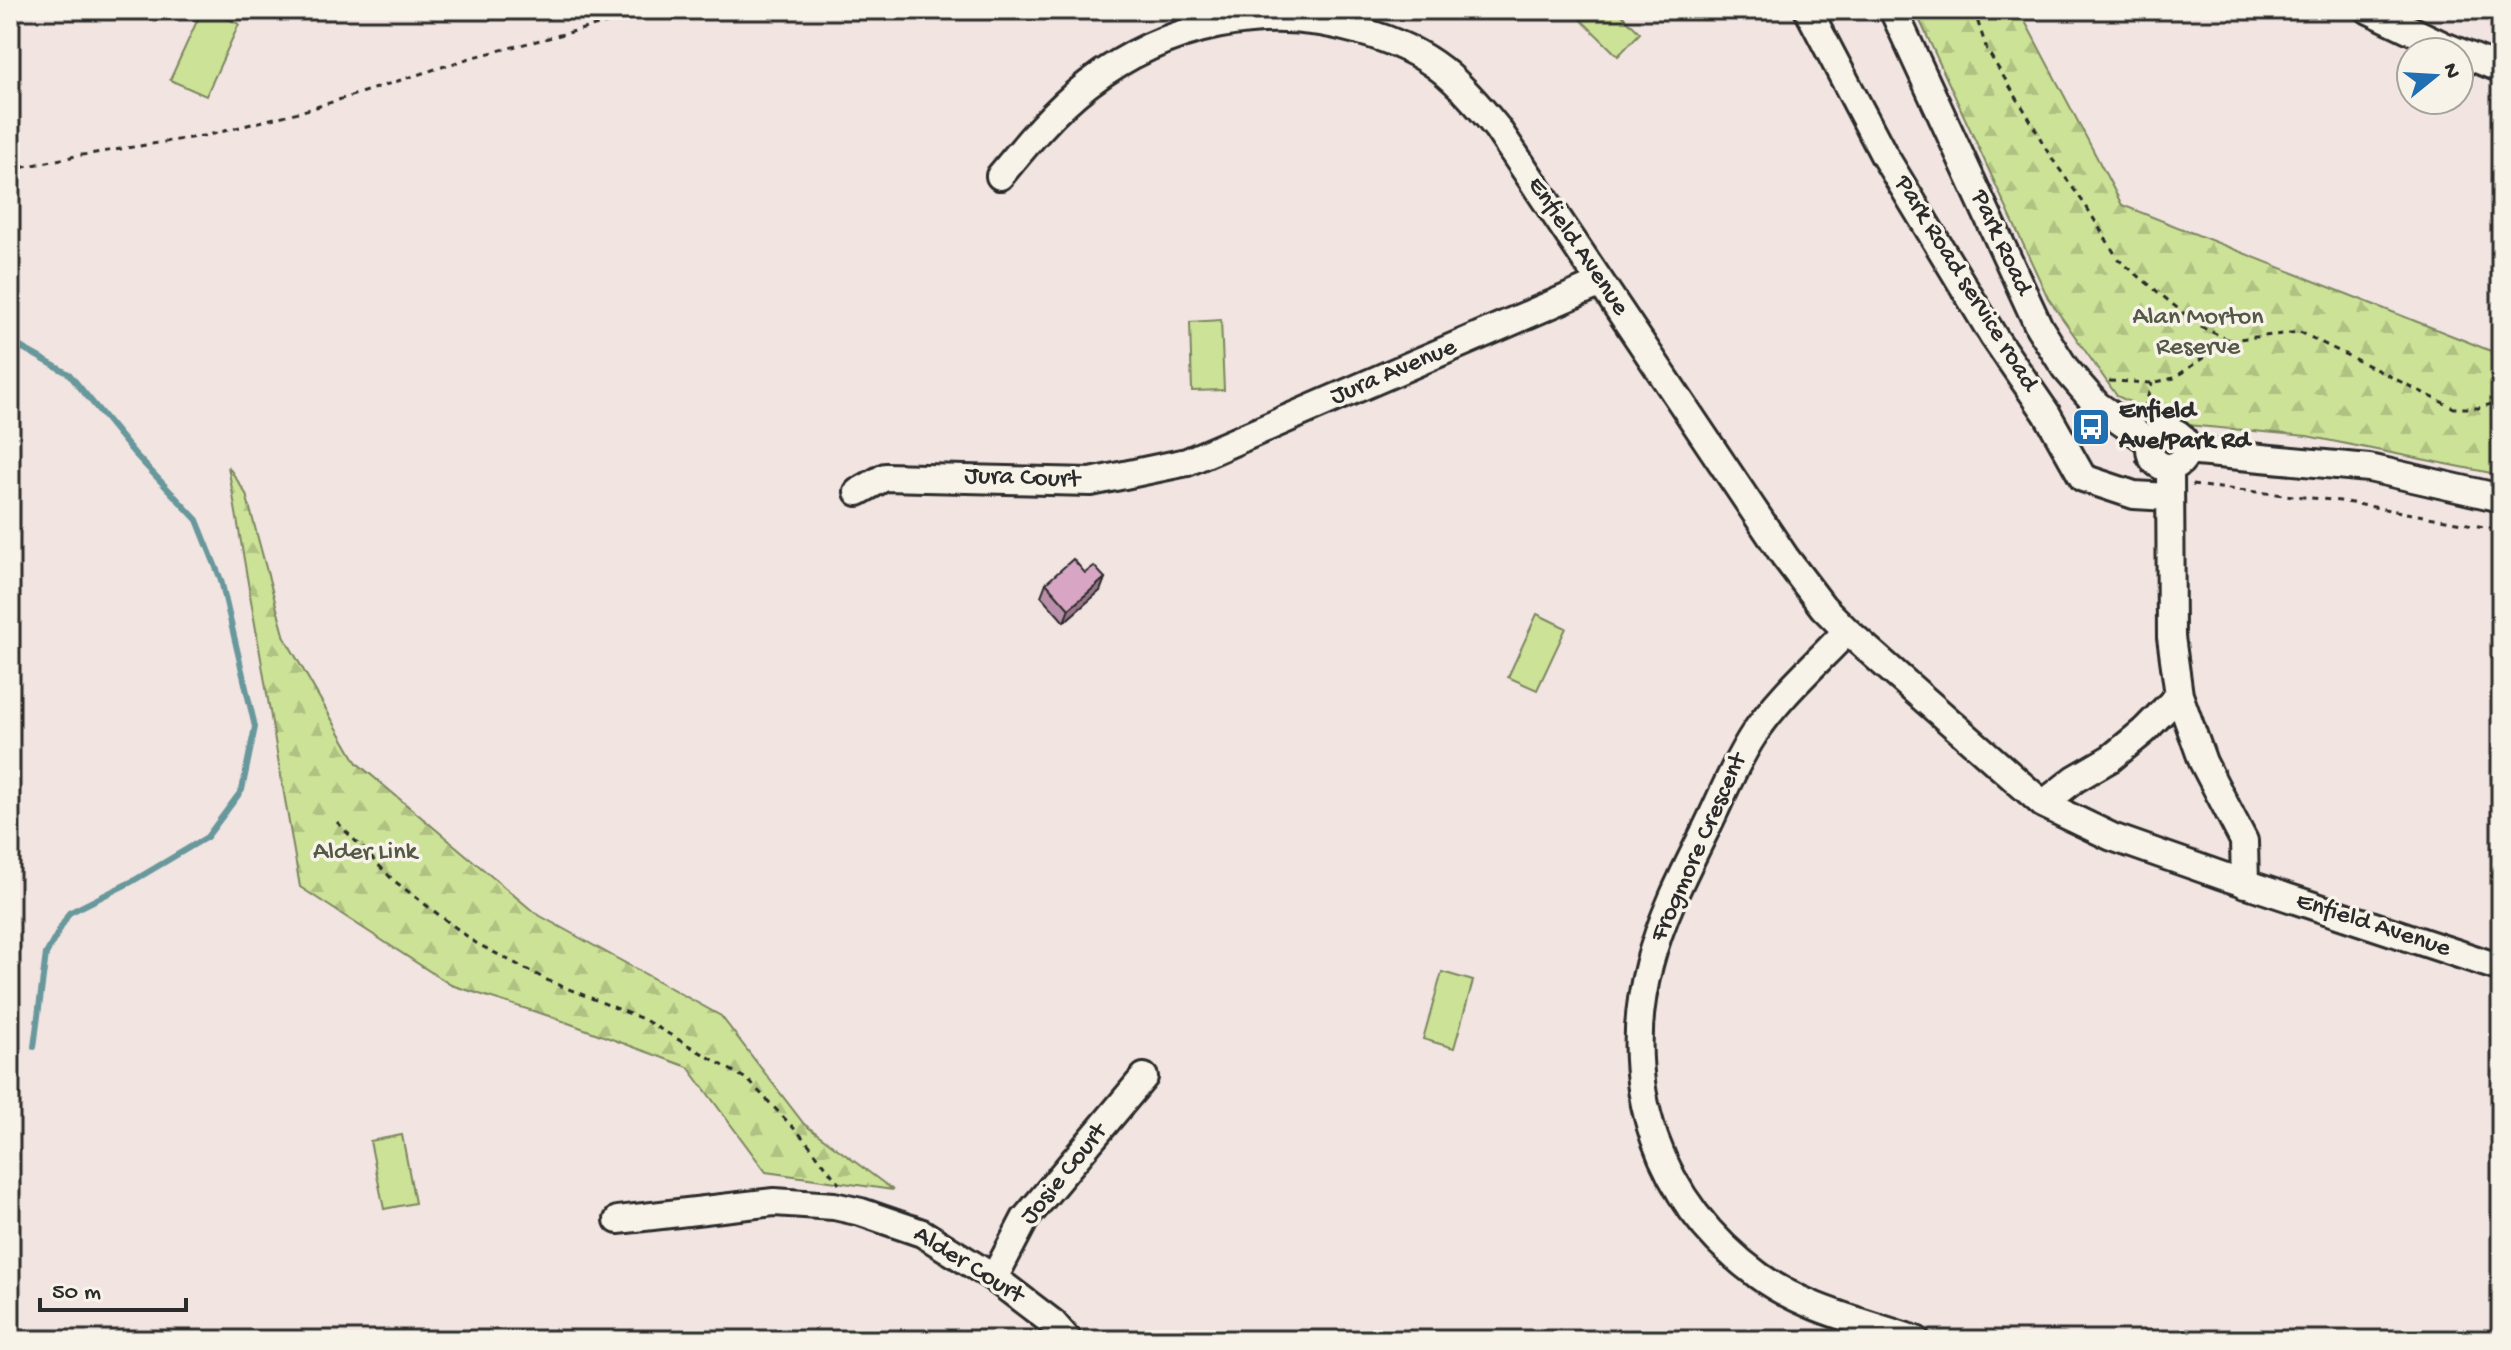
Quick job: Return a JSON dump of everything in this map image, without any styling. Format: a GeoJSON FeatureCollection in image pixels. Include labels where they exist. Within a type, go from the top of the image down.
{"type":"FeatureCollection","features":[{"type":"Feature","properties":{"kind":"street","name":"Park Road service road"},"geometry":{"type":"LineString","coordinates":[[1808,10],[1884,155],[1994,337],[2047,414],[2083,478],[2134,495],[2173,474]]}},
{"type":"Feature","properties":{"kind":"street","name":"Park Road"},"geometry":{"type":"LineString","coordinates":[[1893,10],[2039,327],[2065,368],[2097,405],[2145,439],[2154,460],[2173,474]]}},
{"type":"Feature","properties":{"kind":"street"},"geometry":{"type":"LineString","coordinates":[[2369,10],[2501,69]]}},
{"type":"Feature","properties":{"kind":"street","name":"Enfield Avenue"},"geometry":{"type":"LineString","coordinates":[[1000,176],[1069,99],[1121,62],[1152,46],[1216,24],[1274,17],[1305,18],[1378,36],[1411,51],[1442,70],[1473,99],[1497,128],[1785,557],[1823,607],[2043,804],[2112,837],[2501,968]]}},
{"type":"Feature","properties":{"kind":"street","name":"Jura Avenue"},"geometry":{"type":"LineString","coordinates":[[1187,462],[1601,283]]}},
{"type":"Feature","properties":{"kind":"street","name":"Jura Court"},"geometry":{"type":"LineString","coordinates":[[858,492],[885,477],[1091,482],[1187,462]]}},
{"type":"Feature","properties":{"kind":"street"},"geometry":{"type":"LineString","coordinates":[[2234,880],[2228,809],[2203,762],[2179,695],[2173,661],[2173,474],[2369,468],[2501,498]]}},
{"type":"Feature","properties":{"kind":"street","name":"Frogmore Crescent"},"geometry":{"type":"LineString","coordinates":[[1847,631],[1755,732],[1677,887],[1649,966],[1640,1011],[1640,1083],[1653,1137],[1681,1194],[1703,1224],[1728,1248],[1759,1276],[1789,1294],[1916,1340]]}},
{"type":"Feature","properties":{"kind":"street"},"geometry":{"type":"LineString","coordinates":[[2043,804],[2075,779],[2111,758],[2144,731],[2179,695]]}},
{"type":"Feature","properties":{"kind":"street","name":"Josie Court"},"geometry":{"type":"LineString","coordinates":[[994,1278],[1025,1219],[1144,1077]]}},
{"type":"Feature","properties":{"kind":"street","name":"Alder Court"},"geometry":{"type":"LineString","coordinates":[[618,1220],[774,1202],[834,1206],[861,1212],[922,1233],[994,1278],[1053,1323],[1068,1340]]}},
{"type":"Feature","properties":{"kind":"path"},"geometry":{"type":"LineString","coordinates":[[10,170],[223,132],[310,109],[470,58],[657,10]]}},
{"type":"Feature","properties":{"kind":"path"},"geometry":{"type":"LineString","coordinates":[[1974,10],[1987,50],[2050,156],[2086,206],[2118,259],[2199,326],[2229,340]]}},
{"type":"Feature","properties":{"kind":"path"},"geometry":{"type":"LineString","coordinates":[[2109,382],[2152,383],[2174,378],[2229,340],[2300,332],[2454,408],[2478,408],[2501,401]]}},
{"type":"Feature","properties":{"kind":"path"},"geometry":{"type":"LineString","coordinates":[[2152,383],[2145,439],[2136,462],[2150,480],[2173,474],[2501,530]]}},
{"type":"Feature","properties":{"kind":"path"},"geometry":{"type":"LineString","coordinates":[[337,822],[393,880],[476,943],[549,981],[643,1019],[748,1080],[807,1142],[861,1212]]}},
{"type":"Feature","properties":{"kind":"green space"},"geometry":{"type":"Polygon","coordinates":[[[202,10],[239,24],[206,96],[170,80],[202,10]]]}},
{"type":"Feature","properties":{"kind":"green space"},"geometry":{"type":"Polygon","coordinates":[[[1571,10],[1617,10],[1640,33],[1618,56],[1571,10]]]}},
{"type":"Feature","properties":{"kind":"green space","name":"Alan Morton Reserve"},"geometry":{"type":"Polygon","coordinates":[[[1915,10],[2019,10],[2122,205],[2501,355],[2501,475],[2307,436],[2176,424],[2117,396],[2048,298],[1915,10]]]}},
{"type":"Feature","properties":{"kind":"green space"},"geometry":{"type":"Polygon","coordinates":[[[1221,320],[1224,390],[1192,391],[1190,322],[1221,320]]]}},
{"type":"Feature","properties":{"kind":"green space","name":"Alder Link"},"geometry":{"type":"Polygon","coordinates":[[[228,466],[246,494],[285,638],[357,763],[535,913],[721,1016],[804,1124],[893,1190],[766,1172],[688,1067],[549,1016],[451,985],[300,887],[228,466]]]}},
{"type":"Feature","properties":{"kind":"green space"},"geometry":{"type":"Polygon","coordinates":[[[1537,614],[1566,628],[1537,690],[1508,677],[1537,614]]]}},
{"type":"Feature","properties":{"kind":"green space"},"geometry":{"type":"Polygon","coordinates":[[[1442,972],[1473,981],[1454,1048],[1423,1039],[1442,972]]]}},
{"type":"Feature","properties":{"kind":"green space"},"geometry":{"type":"Polygon","coordinates":[[[402,1135],[415,1203],[384,1209],[370,1141],[402,1135]]]}},
{"type":"Feature","properties":{"kind":"building"},"geometry":{"type":"Polygon","coordinates":[[[1073,559],[1085,573],[1094,566],[1105,578],[1069,609],[1046,583],[1073,559]]]}},
{"type":"Feature","properties":{"kind":"waterway"},"geometry":{"type":"LineString","coordinates":[[10,341],[69,374],[134,453],[197,520],[221,580],[255,727],[242,790],[207,837],[133,881],[69,913],[46,954],[34,1047]]}},
{"type":"Feature","properties":{"kind":"place","name":"Enfield Ave/Park Rd"},"geometry":{"type":"Point","coordinates":[2091,427]}}]}
